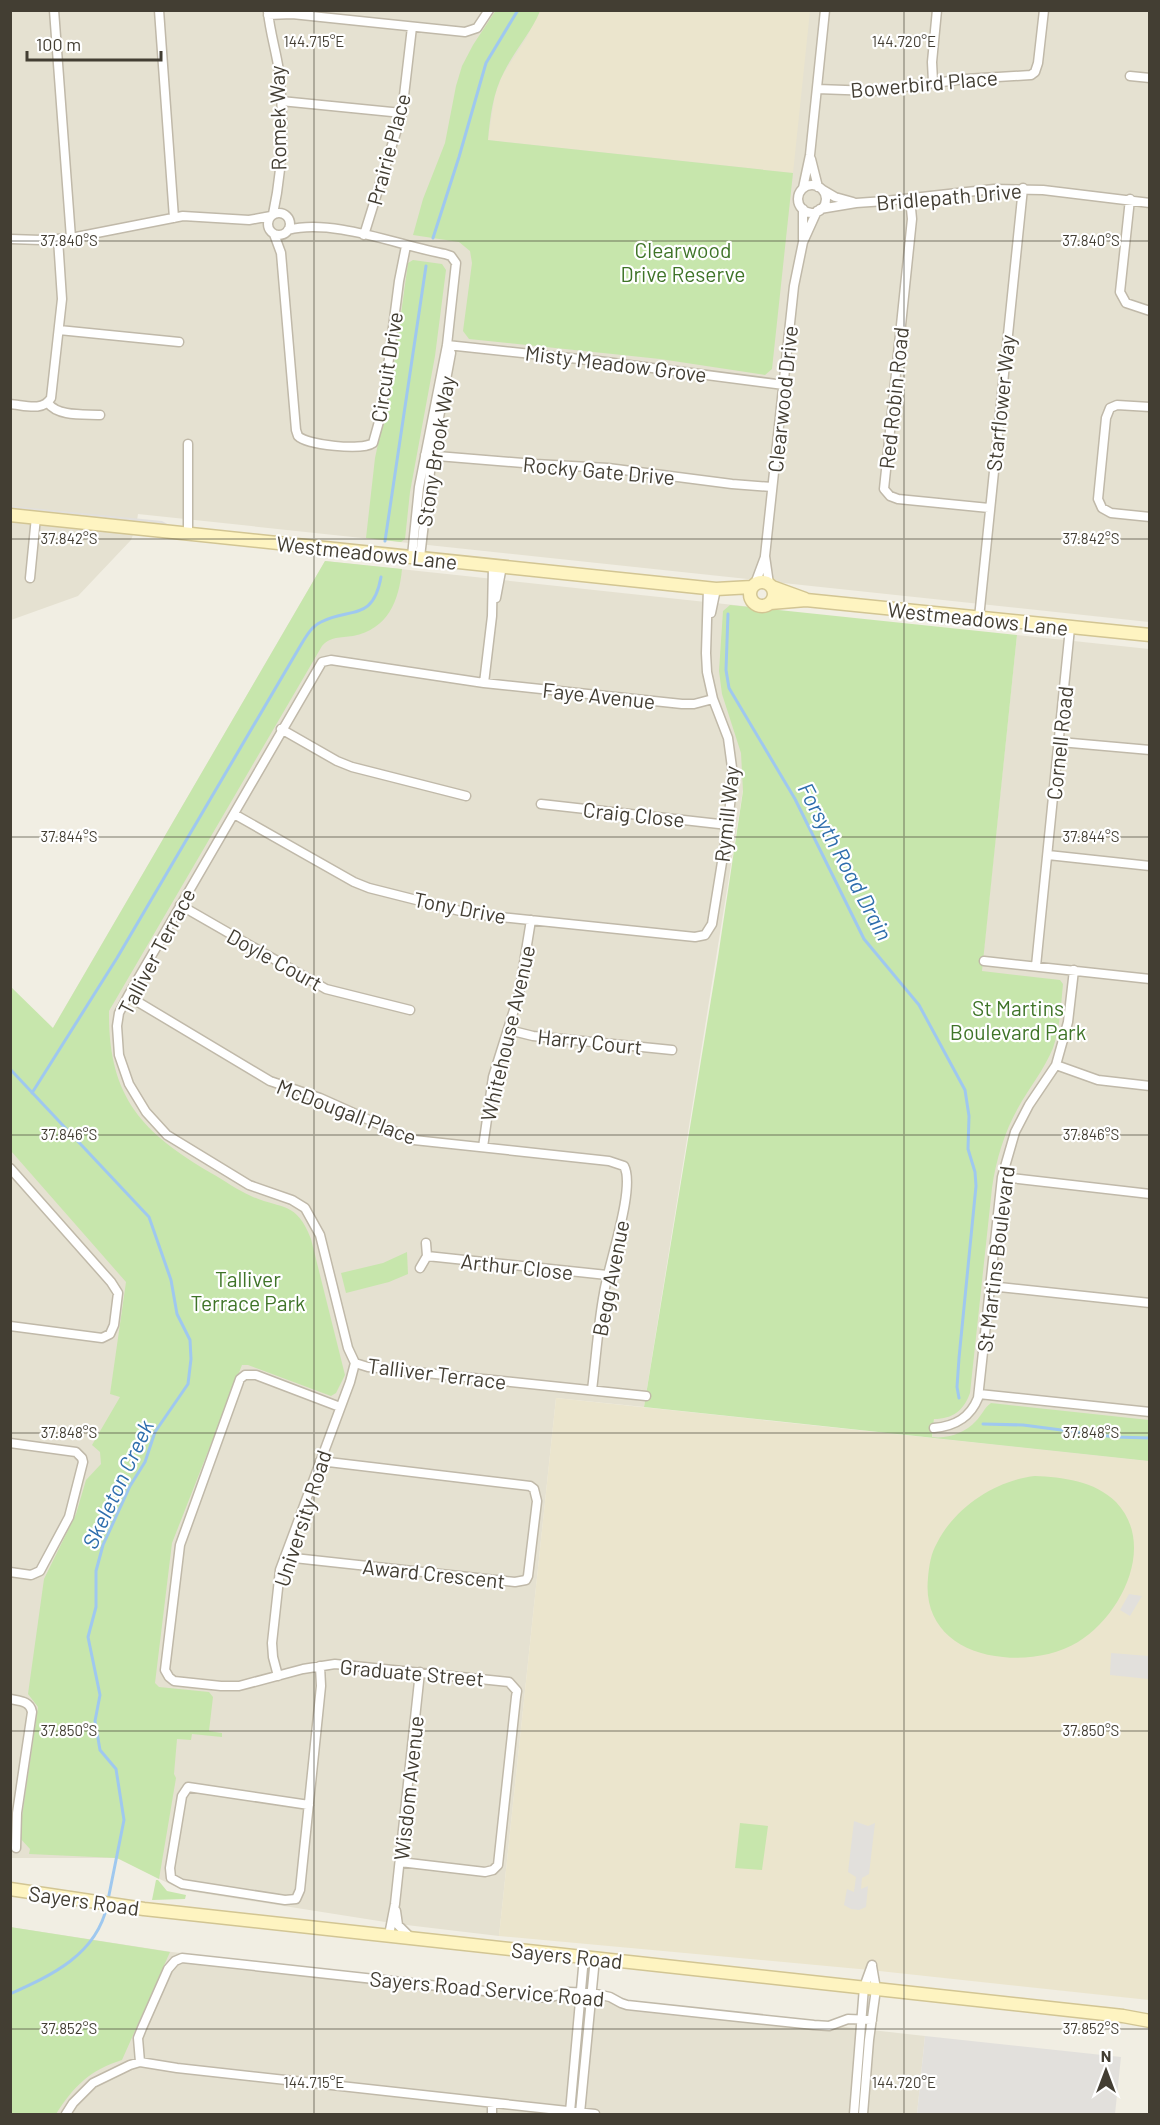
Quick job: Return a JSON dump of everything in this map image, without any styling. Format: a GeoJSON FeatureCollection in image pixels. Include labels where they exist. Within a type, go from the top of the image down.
{"type":"FeatureCollection","features":[{"type":"Feature","properties":{"kind":"street"},"geometry":{"type":"LineString","coordinates":[[54,10],[71,238]]}},
{"type":"Feature","properties":{"kind":"street"},"geometry":{"type":"LineString","coordinates":[[159,10],[174,218]]}},
{"type":"Feature","properties":{"kind":"street"},"geometry":{"type":"LineString","coordinates":[[268,13],[465,33],[477,28],[489,10]]}},
{"type":"Feature","properties":{"kind":"street"},"geometry":{"type":"LineString","coordinates":[[810,155],[825,200],[819,210],[810,212],[800,205],[798,196],[803,188],[810,155],[825,10]]}},
{"type":"Feature","properties":{"kind":"street"},"geometry":{"type":"LineString","coordinates":[[933,82],[932,62],[937,10]]}},
{"type":"Feature","properties":{"kind":"street","name":"Bowerbird Place"},"geometry":{"type":"LineString","coordinates":[[817,88],[873,91],[933,82],[1031,75],[1035,72],[1038,63],[1044,10]]}},
{"type":"Feature","properties":{"kind":"street","name":"Romek Way"},"geometry":{"type":"LineString","coordinates":[[268,13],[279,69],[281,101],[278,190],[272,215]]}},
{"type":"Feature","properties":{"kind":"street","name":"Prairie Place"},"geometry":{"type":"LineString","coordinates":[[364,235],[402,113],[412,27]]}},
{"type":"Feature","properties":{"kind":"street"},"geometry":{"type":"LineString","coordinates":[[1130,76],[1149,78]]}},
{"type":"Feature","properties":{"kind":"street"},"geometry":{"type":"LineString","coordinates":[[281,101],[402,113]]}},
{"type":"Feature","properties":{"kind":"street"},"geometry":{"type":"LineString","coordinates":[[803,188],[810,185],[820,188]]}},
{"type":"Feature","properties":{"kind":"street","name":"Bridlepath Drive"},"geometry":{"type":"LineString","coordinates":[[820,188],[835,197],[856,203]]}},
{"type":"Feature","properties":{"kind":"street","name":"Bridlepath Drive"},"geometry":{"type":"LineString","coordinates":[[819,210],[856,203],[969,190],[1023,188],[1149,203]]}},
{"type":"Feature","properties":{"kind":"street","name":"Starflower Way"},"geometry":{"type":"LineString","coordinates":[[979,618],[1023,188]]}},
{"type":"Feature","properties":{"kind":"street","name":"Romek Way"},"geometry":{"type":"LineString","coordinates":[[278,190],[287,216]]}},
{"type":"Feature","properties":{"kind":"street","name":"Red Robin Road"},"geometry":{"type":"LineString","coordinates":[[910,198],[912,219],[884,489],[890,496],[898,499],[989,508]]}},
{"type":"Feature","properties":{"kind":"street"},"geometry":{"type":"LineString","coordinates":[[1130,199],[1120,292],[1126,303],[1149,311]]}},
{"type":"Feature","properties":{"kind":"street","name":"Clearwood Drive"},"geometry":{"type":"LineString","coordinates":[[754,586],[765,556],[802,242],[803,209]]}},
{"type":"Feature","properties":{"kind":"street","name":"Clearwood Drive"},"geometry":{"type":"LineString","coordinates":[[802,242],[819,210]]}},
{"type":"Feature","properties":{"kind":"street"},"geometry":{"type":"LineString","coordinates":[[10,239],[71,238],[174,218],[198,216],[249,220],[280,212],[287,216],[290,224],[287,232],[271,232],[249,220]]}},
{"type":"Feature","properties":{"kind":"street"},"geometry":{"type":"LineString","coordinates":[[271,232],[267,222],[272,215]]}},
{"type":"Feature","properties":{"kind":"street","name":"Stony Brook Way"},"geometry":{"type":"LineString","coordinates":[[287,216],[309,227],[364,235],[446,254],[451,256],[456,263],[447,345],[428,455],[416,557]]}},
{"type":"Feature","properties":{"kind":"street","name":"Stony Brook Way"},"geometry":{"type":"LineString","coordinates":[[287,232],[309,227]]}},
{"type":"Feature","properties":{"kind":"street","name":"Circuit Drive"},"geometry":{"type":"LineString","coordinates":[[271,232],[281,253],[298,436],[309,442],[362,448],[373,443],[380,418],[406,246]]}},
{"type":"Feature","properties":{"kind":"street","name":"Circuit Drive"},"geometry":{"type":"LineString","coordinates":[[281,253],[287,232]]}},
{"type":"Feature","properties":{"kind":"street"},"geometry":{"type":"LineString","coordinates":[[10,404],[40,406],[48,403],[53,393],[62,299],[58,239]]}},
{"type":"Feature","properties":{"kind":"street"},"geometry":{"type":"LineString","coordinates":[[59,330],[179,342]]}},
{"type":"Feature","properties":{"kind":"street","name":"Misty Meadow Grove"},"geometry":{"type":"LineString","coordinates":[[447,345],[609,362],[784,385]]}},
{"type":"Feature","properties":{"kind":"street"},"geometry":{"type":"LineString","coordinates":[[48,403],[52,408],[60,411],[100,415]]}},
{"type":"Feature","properties":{"kind":"street"},"geometry":{"type":"LineString","coordinates":[[1149,407],[1117,405],[1109,411],[1106,418],[1098,499],[1102,508],[1108,512],[1149,517]]}},
{"type":"Feature","properties":{"kind":"street"},"geometry":{"type":"LineString","coordinates":[[188,444],[188,533]]}},
{"type":"Feature","properties":{"kind":"street","name":"Rocky Gate Drive"},"geometry":{"type":"LineString","coordinates":[[428,455],[535,465],[608,468],[772,487]]}},
{"type":"Feature","properties":{"kind":"street","name":"Westmeadows Lane"},"geometry":{"type":"LineString","coordinates":[[10,515],[716,588],[754,586]]}},
{"type":"Feature","properties":{"kind":"street"},"geometry":{"type":"LineString","coordinates":[[30,578],[36,517]]}},
{"type":"Feature","properties":{"kind":"street","name":"Clearwood Drive"},"geometry":{"type":"LineString","coordinates":[[765,556],[771,585]]}},
{"type":"Feature","properties":{"kind":"street"},"geometry":{"type":"LineString","coordinates":[[484,683],[497,566]]}},
{"type":"Feature","properties":{"kind":"street"},"geometry":{"type":"LineString","coordinates":[[760,582],[771,585],[774,595],[764,604],[751,599],[754,586],[760,582]]}},
{"type":"Feature","properties":{"kind":"street","name":"Westmeadows Lane"},"geometry":{"type":"LineString","coordinates":[[771,585],[806,600]]}},
{"type":"Feature","properties":{"kind":"street","name":"Westmeadows Lane"},"geometry":{"type":"LineString","coordinates":[[716,588],[764,604],[806,600],[1149,635]]}},
{"type":"Feature","properties":{"kind":"street","name":"Rymill Way"},"geometry":{"type":"LineString","coordinates":[[705,935],[712,924],[733,788],[732,759],[728,738],[713,699],[706,663],[708,622],[716,588]]}},
{"type":"Feature","properties":{"kind":"street","name":"Cornell Road"},"geometry":{"type":"LineString","coordinates":[[1036,966],[1070,628]]}},
{"type":"Feature","properties":{"kind":"street","name":"Talliver Terrace"},"geometry":{"type":"LineString","coordinates":[[484,683],[325,661],[317,667],[119,1013],[117,1026],[119,1055],[129,1084],[146,1112],[168,1135],[249,1185],[292,1200],[305,1208],[320,1235],[348,1348],[355,1363],[368,1367],[646,1396]]}},
{"type":"Feature","properties":{"kind":"street","name":"Faye Avenue"},"geometry":{"type":"LineString","coordinates":[[484,683],[682,704],[694,704],[713,699]]}},
{"type":"Feature","properties":{"kind":"street"},"geometry":{"type":"LineString","coordinates":[[281,729],[352,767],[466,796]]}},
{"type":"Feature","properties":{"kind":"street"},"geometry":{"type":"LineString","coordinates":[[1060,742],[1149,750]]}},
{"type":"Feature","properties":{"kind":"street","name":"Craig Close"},"geometry":{"type":"LineString","coordinates":[[540,804],[728,825]]}},
{"type":"Feature","properties":{"kind":"street","name":"Tony Drive"},"geometry":{"type":"LineString","coordinates":[[234,814],[354,882],[369,888],[472,914],[695,938],[705,935]]}},
{"type":"Feature","properties":{"kind":"street"},"geometry":{"type":"LineString","coordinates":[[1048,855],[1149,866]]}},
{"type":"Feature","properties":{"kind":"street","name":"Doyle Court"},"geometry":{"type":"LineString","coordinates":[[180,905],[326,988],[410,1010]]}},
{"type":"Feature","properties":{"kind":"street","name":"Whitehouse Avenue"},"geometry":{"type":"LineString","coordinates":[[483,1147],[493,1077],[522,980],[531,920]]}},
{"type":"Feature","properties":{"kind":"street"},"geometry":{"type":"LineString","coordinates":[[984,961],[1149,978]]}},
{"type":"Feature","properties":{"kind":"street","name":"St Martins Boulevard"},"geometry":{"type":"LineString","coordinates":[[934,1428],[960,1421],[970,1413],[980,1394],[1002,1177],[1015,1132],[1029,1105],[1056,1065],[1065,1040],[1074,970]]}},
{"type":"Feature","properties":{"kind":"street","name":"McDougall Place"},"geometry":{"type":"LineString","coordinates":[[128,996],[270,1082],[320,1098],[414,1140],[609,1161],[624,1166]]}},
{"type":"Feature","properties":{"kind":"street","name":"Harry Court"},"geometry":{"type":"LineString","coordinates":[[508,1030],[533,1036],[672,1050]]}},
{"type":"Feature","properties":{"kind":"street"},"geometry":{"type":"LineString","coordinates":[[1056,1065],[1098,1080],[1149,1086]]}},
{"type":"Feature","properties":{"kind":"street","name":"Begg Avenue"},"geometry":{"type":"LineString","coordinates":[[592,1390],[607,1275],[625,1199],[627,1175],[624,1166]]}},
{"type":"Feature","properties":{"kind":"street"},"geometry":{"type":"LineString","coordinates":[[10,1168],[115,1286],[118,1293],[113,1329],[109,1335],[102,1338],[10,1326]]}},
{"type":"Feature","properties":{"kind":"street"},"geometry":{"type":"LineString","coordinates":[[1002,1177],[1149,1194]]}},
{"type":"Feature","properties":{"kind":"street"},"geometry":{"type":"LineString","coordinates":[[420,1268],[427,1256],[426,1243]]}},
{"type":"Feature","properties":{"kind":"street","name":"Arthur Close"},"geometry":{"type":"LineString","coordinates":[[427,1256],[607,1275]]}},
{"type":"Feature","properties":{"kind":"street"},"geometry":{"type":"LineString","coordinates":[[990,1286],[1149,1303]]}},
{"type":"Feature","properties":{"kind":"street","name":"University Road"},"geometry":{"type":"LineString","coordinates":[[278,1676],[272,1643],[279,1577],[355,1363]]}},
{"type":"Feature","properties":{"kind":"street","name":"Graduate Street"},"geometry":{"type":"LineString","coordinates":[[340,1407],[256,1375],[245,1375],[240,1379],[180,1545],[166,1666],[169,1677],[179,1682],[230,1686],[250,1684],[320,1666],[350,1665],[503,1681],[514,1686],[517,1691],[498,1864],[493,1870],[485,1872],[400,1862]]}},
{"type":"Feature","properties":{"kind":"street"},"geometry":{"type":"LineString","coordinates":[[980,1394],[1149,1412]]}},
{"type":"Feature","properties":{"kind":"street"},"geometry":{"type":"LineString","coordinates":[[10,1443],[76,1452],[82,1459],[82,1468],[69,1517],[40,1571],[35,1575],[10,1572]]}},
{"type":"Feature","properties":{"kind":"street","name":"Award Crescent"},"geometry":{"type":"LineString","coordinates":[[285,1557],[515,1582],[525,1580],[528,1576],[537,1500],[534,1489],[530,1486],[320,1461]]}},
{"type":"Feature","properties":{"kind":"street"},"geometry":{"type":"LineString","coordinates":[[309,1805],[188,1787],[182,1796],[170,1868],[171,1878],[182,1884],[285,1900],[296,1899],[300,1890],[309,1805],[321,1686],[320,1666]]}},
{"type":"Feature","properties":{"kind":"street","name":"Wisdom Avenue"},"geometry":{"type":"LineString","coordinates":[[389,1935],[400,1862],[420,1672]]}},
{"type":"Feature","properties":{"kind":"street"},"geometry":{"type":"LineString","coordinates":[[10,1699],[22,1701],[29,1706],[32,1715],[17,1813],[16,1848]]}},
{"type":"Feature","properties":{"kind":"street","name":"Sayers Road"},"geometry":{"type":"LineString","coordinates":[[10,1889],[144,1909],[1123,2016],[1149,2021]]}},
{"type":"Feature","properties":{"kind":"street","name":"Wisdom Avenue"},"geometry":{"type":"LineString","coordinates":[[395,1904],[398,1925],[411,1938]]}},
{"type":"Feature","properties":{"kind":"street"},"geometry":{"type":"LineString","coordinates":[[570,2112],[580,1992],[590,1957]]}},
{"type":"Feature","properties":{"kind":"street"},"geometry":{"type":"LineString","coordinates":[[580,2113],[592,1993],[590,1957]]}},
{"type":"Feature","properties":{"kind":"street","name":"Sayers Road Service Road"},"geometry":{"type":"LineString","coordinates":[[140,2062],[138,2038],[142,2028],[168,1969],[175,1961],[182,1958],[548,1998],[569,1992],[592,1993],[610,1996],[627,2005],[821,2026],[829,2026],[848,2019],[872,2020]]}},
{"type":"Feature","properties":{"kind":"street"},"geometry":{"type":"LineString","coordinates":[[855,2115],[861,2094],[872,2020],[870,1988],[872,1965]]}},
{"type":"Feature","properties":{"kind":"street"},"geometry":{"type":"LineString","coordinates":[[863,2115],[861,2020],[870,1988]]}},
{"type":"Feature","properties":{"kind":"street","name":"Sayers Road"},"geometry":{"type":"LineString","coordinates":[[1123,2016],[1149,2015]]}},
{"type":"Feature","properties":{"kind":"street"},"geometry":{"type":"LineString","coordinates":[[66,2115],[73,2103],[93,2083],[140,2062],[189,2070],[595,2115]]}},
{"type":"Feature","properties":{"kind":"street"},"geometry":{"type":"LineString","coordinates":[[492,2103],[492,2115]]}},
{"type":"Feature","properties":{"kind":"shaded area"},"geometry":{"type":"Polygon","coordinates":[[[10,11],[1149,11],[1149,622],[138,514],[131,540],[78,596],[11,620],[10,11]]]}},
{"type":"Feature","properties":{"kind":"shaded area"},"geometry":{"type":"Polygon","coordinates":[[[540,11],[810,11],[793,173],[488,140],[495,95],[502,76],[527,37],[540,11]]]}},
{"type":"Feature","properties":{"kind":"shaded area"},"geometry":{"type":"Polygon","coordinates":[[[11,506],[162,521],[169,525],[11,509],[11,506]]]}},
{"type":"Feature","properties":{"kind":"shaded area"},"geometry":{"type":"Polygon","coordinates":[[[325,561],[772,609],[644,1407],[556,1398],[499,1936],[398,1924],[182,1890],[117,1858],[11,1858],[10,1069],[22,1081],[325,561]]]}},
{"type":"Feature","properties":{"kind":"shaded area"},"geometry":{"type":"Polygon","coordinates":[[[1017,635],[1149,649],[1149,1461],[932,1438],[1017,635]]]}},
{"type":"Feature","properties":{"kind":"shaded area"},"geometry":{"type":"Polygon","coordinates":[[[556,1398],[1149,1461],[1149,2000],[870,1970],[499,1936],[556,1398]]]}},
{"type":"Feature","properties":{"kind":"shaded area"},"geometry":{"type":"Polygon","coordinates":[[[1129,1594],[1142,1596],[1130,1616],[1120,1610],[1129,1594]]]}},
{"type":"Feature","properties":{"kind":"shaded area"},"geometry":{"type":"Polygon","coordinates":[[[1111,1653],[1149,1656],[1149,1679],[1110,1675],[1111,1653]]]}},
{"type":"Feature","properties":{"kind":"shaded area"},"geometry":{"type":"Polygon","coordinates":[[[854,1821],[868,1826],[875,1823],[869,1874],[862,1878],[861,1889],[868,1886],[866,1907],[859,1910],[844,1905],[847,1889],[854,1892],[856,1877],[848,1872],[854,1821]]]}},
{"type":"Feature","properties":{"kind":"shaded area"},"geometry":{"type":"Polygon","coordinates":[[[10,1927],[172,1952],[925,2036],[917,2114],[11,2114],[10,1927]]]}},
{"type":"Feature","properties":{"kind":"shaded area"},"geometry":{"type":"Polygon","coordinates":[[[925,2036],[1121,2057],[1115,2114],[917,2114],[925,2036]]]}},
{"type":"Feature","properties":{"kind":"green space","name":"Clearwood Drive Reserve"},"geometry":{"type":"Polygon","coordinates":[[[496,10],[540,11],[500,80],[493,105],[488,140],[793,173],[772,369],[765,375],[660,359],[469,339],[463,331],[472,263],[470,251],[459,242],[413,235],[423,199],[445,143],[462,66],[496,10]]]}},
{"type":"Feature","properties":{"kind":"green space"},"geometry":{"type":"Polygon","coordinates":[[[413,260],[442,264],[446,270],[435,356],[410,492],[405,539],[401,542],[366,538],[375,458],[392,379],[408,263],[413,260]]]}},
{"type":"Feature","properties":{"kind":"green space","name":"Talliver Terrace Park"},"geometry":{"type":"Polygon","coordinates":[[[325,561],[402,569],[398,592],[390,612],[375,627],[365,632],[332,639],[322,646],[109,1011],[110,1041],[122,1089],[133,1108],[148,1126],[186,1158],[251,1196],[287,1208],[300,1218],[311,1239],[345,1375],[336,1393],[331,1396],[248,1365],[242,1365],[172,1543],[155,1683],[159,1687],[209,1692],[213,1697],[209,1731],[222,1733],[222,1737],[192,1734],[191,1740],[177,1739],[174,1774],[176,1778],[159,1879],[117,1858],[29,1854],[30,1849],[19,1837],[38,1707],[28,1694],[44,1579],[76,1514],[86,1480],[101,1464],[100,1452],[92,1445],[120,1397],[110,1394],[126,1282],[11,1151],[10,986],[53,1028],[325,561]]]}},
{"type":"Feature","properties":{"kind":"green space","name":"St Martins Boulevard Park"},"geometry":{"type":"Polygon","coordinates":[[[730,605],[1017,635],[982,971],[1060,980],[1063,984],[1061,1008],[1053,1048],[1013,1117],[996,1167],[970,1393],[965,1404],[957,1412],[941,1419],[934,1419],[932,1437],[950,1436],[967,1429],[991,1403],[1149,1420],[1149,1461],[644,1407],[743,791],[741,753],[722,694],[719,671],[723,611],[730,605]]]}},
{"type":"Feature","properties":{"kind":"green space"},"geometry":{"type":"Polygon","coordinates":[[[407,1252],[408,1274],[389,1282],[346,1293],[341,1273],[383,1263],[407,1252]]]}},
{"type":"Feature","properties":{"kind":"green space"},"geometry":{"type":"Polygon","coordinates":[[[1035,1476],[1067,1479],[1088,1485],[1108,1495],[1116,1502],[1128,1519],[1133,1538],[1133,1558],[1128,1578],[1120,1598],[1108,1615],[1078,1642],[1041,1656],[1022,1658],[1003,1657],[972,1650],[947,1634],[931,1610],[928,1578],[933,1551],[954,1518],[978,1498],[1006,1483],[1035,1476]]]}},
{"type":"Feature","properties":{"kind":"green space"},"geometry":{"type":"Polygon","coordinates":[[[740,1823],[768,1826],[762,1870],[735,1868],[740,1823]]]}},
{"type":"Feature","properties":{"kind":"green space"},"geometry":{"type":"Polygon","coordinates":[[[156,1880],[167,1891],[186,1895],[185,1899],[152,1900],[156,1880]]]}},
{"type":"Feature","properties":{"kind":"green space"},"geometry":{"type":"Polygon","coordinates":[[[10,1927],[170,1952],[122,2060],[101,2069],[84,2080],[69,2095],[56,2114],[11,2114],[10,1927]]]}},
{"type":"Feature","properties":{"kind":"waterway"},"geometry":{"type":"LineString","coordinates":[[433,238],[486,63],[518,10]]}},
{"type":"Feature","properties":{"kind":"waterway"},"geometry":{"type":"LineString","coordinates":[[385,541],[426,266]]}},
{"type":"Feature","properties":{"kind":"waterway"},"geometry":{"type":"LineString","coordinates":[[32,1093],[117,958],[308,634],[321,622],[366,607],[372,601],[381,577]]}},
{"type":"Feature","properties":{"kind":"waterway","name":"Forsyth Road Drain"},"geometry":{"type":"LineString","coordinates":[[728,614],[726,670],[729,688],[795,799],[864,939],[919,1005],[965,1090],[969,1116],[968,1149],[975,1172],[976,1186],[959,1358],[957,1387],[959,1398]]}},
{"type":"Feature","properties":{"kind":"waterway","name":"Skeleton Creek"},"geometry":{"type":"LineString","coordinates":[[10,1069],[149,1217],[171,1280],[177,1314],[190,1340],[191,1359],[188,1384],[155,1432],[145,1462],[130,1486],[103,1545],[96,1571],[96,1607],[88,1637],[100,1695],[95,1721],[100,1750],[116,1769],[124,1820],[108,1900]]}},
{"type":"Feature","properties":{"kind":"waterway","name":"Forsyth Road Drain"},"geometry":{"type":"LineString","coordinates":[[983,1424],[1023,1425],[1115,1437],[1150,1438]]}},
{"type":"Feature","properties":{"kind":"waterway","name":"Skeleton Creek"},"geometry":{"type":"LineString","coordinates":[[10,1994],[56,1971],[83,1950],[93,1938],[107,1906]]}}]}
